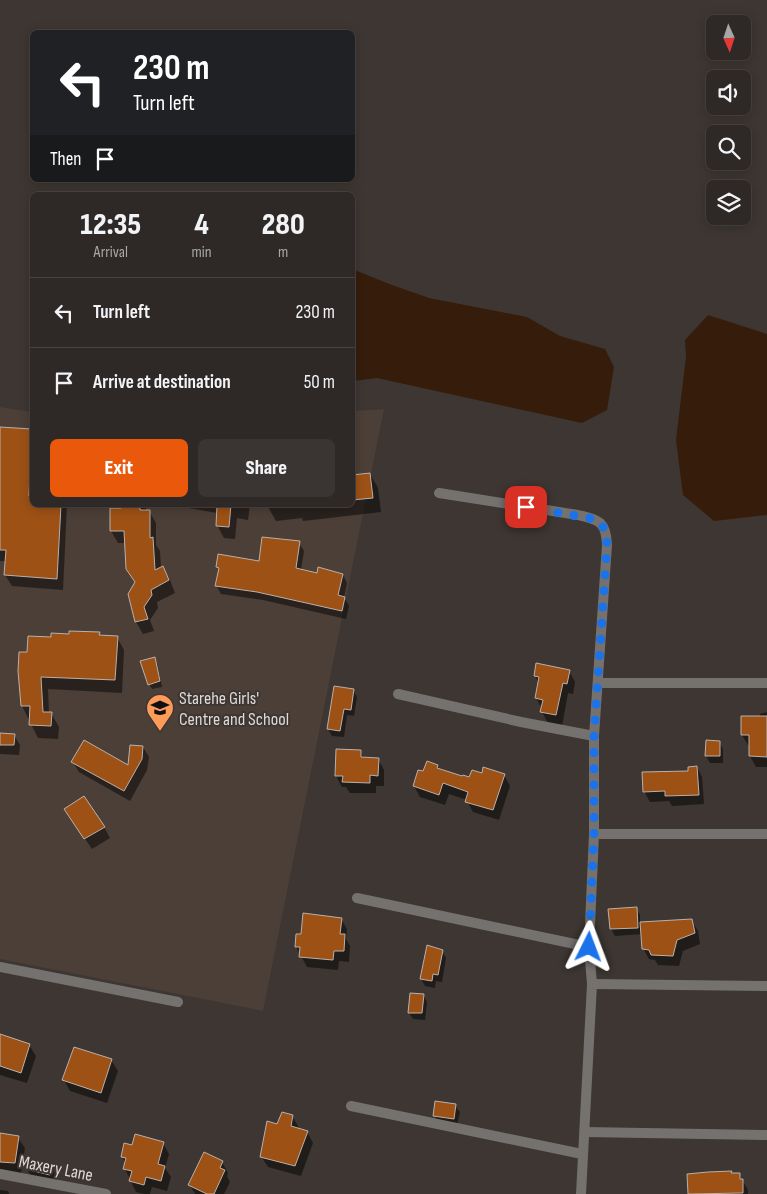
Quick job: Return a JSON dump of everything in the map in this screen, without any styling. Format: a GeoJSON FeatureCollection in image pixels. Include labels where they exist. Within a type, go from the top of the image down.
{"type":"FeatureCollection","features":[{"type":"Feature","properties":{"kind":"street"},"geometry":{"type":"LineString","coordinates":[[439,493],[578,515],[594,519],[602,525],[606,533],[607,545],[594,736],[594,834],[589,947],[592,984],[581,1194]]}},
{"type":"Feature","properties":{"kind":"street"},"geometry":{"type":"LineString","coordinates":[[598,683],[767,683]]}},
{"type":"Feature","properties":{"kind":"street"},"geometry":{"type":"LineString","coordinates":[[398,694],[521,722],[594,736]]}},
{"type":"Feature","properties":{"kind":"street"},"geometry":{"type":"LineString","coordinates":[[594,834],[767,834]]}},
{"type":"Feature","properties":{"kind":"street"},"geometry":{"type":"LineString","coordinates":[[357,898],[589,947]]}},
{"type":"Feature","properties":{"kind":"street"},"geometry":{"type":"LineString","coordinates":[[0,967],[178,1002]]}},
{"type":"Feature","properties":{"kind":"street"},"geometry":{"type":"LineString","coordinates":[[592,984],[767,986]]}},
{"type":"Feature","properties":{"kind":"street"},"geometry":{"type":"LineString","coordinates":[[351,1106],[582,1154]]}},
{"type":"Feature","properties":{"kind":"street"},"geometry":{"type":"LineString","coordinates":[[585,1132],[767,1135]]}},
{"type":"Feature","properties":{"kind":"street","name":"Maxery Lane"},"geometry":{"type":"LineString","coordinates":[[0,1174],[106,1194]]}},
{"type":"Feature","properties":{"kind":"shaded area"},"geometry":{"type":"Polygon","coordinates":[[[355,270],[429,298],[527,317],[560,336],[605,349],[614,367],[607,410],[582,423],[377,378],[355,381],[355,270]]]}},
{"type":"Feature","properties":{"kind":"shaded area"},"geometry":{"type":"Polygon","coordinates":[[[708,315],[767,334],[767,515],[714,521],[683,495],[676,440],[686,357],[685,340],[708,315]]]}},
{"type":"Feature","properties":{"kind":"shaded area","name":"Starehe Girls' Centre and School"},"geometry":{"type":"Polygon","coordinates":[[[0,407],[30,412],[30,507],[355,507],[355,411],[384,409],[263,1011],[0,959],[0,407]]]}},
{"type":"Feature","properties":{"kind":"building"},"geometry":{"type":"Polygon","coordinates":[[[0,427],[30,429],[30,507],[61,507],[57,579],[4,575],[6,550],[0,550],[0,427]]]}},
{"type":"Feature","properties":{"kind":"building"},"geometry":{"type":"Polygon","coordinates":[[[370,473],[373,498],[355,500],[355,475],[370,473]]]}},
{"type":"Feature","properties":{"kind":"building"},"geometry":{"type":"Polygon","coordinates":[[[140,507],[140,510],[150,510],[150,538],[153,537],[155,570],[163,566],[169,580],[151,590],[152,595],[144,607],[148,619],[135,622],[128,594],[135,582],[126,569],[124,531],[110,531],[110,508],[140,507]]]}},
{"type":"Feature","properties":{"kind":"building"},"geometry":{"type":"Polygon","coordinates":[[[217,507],[231,507],[229,527],[216,526],[217,507]]]}},
{"type":"Feature","properties":{"kind":"building"},"geometry":{"type":"Polygon","coordinates":[[[262,537],[300,541],[296,568],[317,573],[318,567],[343,574],[338,595],[345,597],[342,611],[257,592],[215,586],[219,568],[216,567],[218,554],[259,561],[262,537]]]}},
{"type":"Feature","properties":{"kind":"building"},"geometry":{"type":"Polygon","coordinates":[[[69,631],[100,632],[99,635],[118,636],[115,680],[41,677],[43,712],[52,712],[51,726],[29,725],[30,706],[21,706],[18,671],[19,652],[27,652],[28,636],[51,637],[51,633],[69,634],[69,631]]]}},
{"type":"Feature","properties":{"kind":"building"},"geometry":{"type":"Polygon","coordinates":[[[155,657],[160,681],[148,685],[140,661],[155,657]]]}},
{"type":"Feature","properties":{"kind":"building"},"geometry":{"type":"Polygon","coordinates":[[[536,663],[570,670],[567,684],[563,683],[556,715],[540,712],[543,700],[535,698],[539,677],[534,676],[536,663]]]}},
{"type":"Feature","properties":{"kind":"building"},"geometry":{"type":"Polygon","coordinates":[[[334,686],[354,689],[351,710],[344,709],[340,731],[327,729],[334,686]]]}},
{"type":"Feature","properties":{"kind":"building"},"geometry":{"type":"Polygon","coordinates":[[[741,716],[767,716],[767,757],[749,756],[749,735],[741,735],[741,716]]]}},
{"type":"Feature","properties":{"kind":"building"},"geometry":{"type":"Polygon","coordinates":[[[0,733],[15,734],[14,745],[0,745],[0,733]]]}},
{"type":"Feature","properties":{"kind":"building"},"geometry":{"type":"Polygon","coordinates":[[[84,740],[128,765],[130,745],[143,746],[142,759],[124,791],[71,762],[84,740]]]}},
{"type":"Feature","properties":{"kind":"building"},"geometry":{"type":"Polygon","coordinates":[[[706,740],[720,741],[720,756],[705,756],[706,740]]]}},
{"type":"Feature","properties":{"kind":"building"},"geometry":{"type":"Polygon","coordinates":[[[336,749],[361,750],[361,757],[379,758],[378,776],[370,775],[370,783],[342,782],[343,776],[335,776],[336,749]]]}},
{"type":"Feature","properties":{"kind":"building"},"geometry":{"type":"Polygon","coordinates":[[[427,761],[438,765],[437,768],[462,776],[469,777],[472,770],[482,773],[483,767],[505,774],[493,810],[465,802],[468,792],[443,783],[439,795],[413,786],[418,770],[423,771],[427,761]]]}},
{"type":"Feature","properties":{"kind":"building"},"geometry":{"type":"Polygon","coordinates":[[[697,766],[699,795],[665,796],[665,791],[643,792],[642,772],[688,771],[688,767],[697,766]]]}},
{"type":"Feature","properties":{"kind":"building"},"geometry":{"type":"Polygon","coordinates":[[[84,796],[105,827],[84,839],[64,809],[84,796]]]}},
{"type":"Feature","properties":{"kind":"building"},"geometry":{"type":"Polygon","coordinates":[[[637,907],[638,928],[610,929],[608,909],[637,907]]]}},
{"type":"Feature","properties":{"kind":"building"},"geometry":{"type":"Polygon","coordinates":[[[303,913],[342,918],[340,934],[345,934],[344,951],[334,951],[333,960],[299,957],[300,947],[295,947],[296,934],[301,934],[303,913]]]}},
{"type":"Feature","properties":{"kind":"building"},"geometry":{"type":"Polygon","coordinates":[[[692,919],[695,933],[677,940],[673,956],[651,955],[649,950],[642,949],[640,922],[692,919]]]}},
{"type":"Feature","properties":{"kind":"building"},"geometry":{"type":"Polygon","coordinates":[[[427,945],[443,950],[438,975],[433,974],[432,981],[420,979],[427,945]]]}},
{"type":"Feature","properties":{"kind":"building"},"geometry":{"type":"Polygon","coordinates":[[[410,993],[424,994],[422,1013],[408,1013],[410,993]]]}},
{"type":"Feature","properties":{"kind":"building"},"geometry":{"type":"Polygon","coordinates":[[[0,1034],[30,1044],[21,1073],[0,1066],[0,1034]]]}},
{"type":"Feature","properties":{"kind":"building"},"geometry":{"type":"Polygon","coordinates":[[[74,1047],[112,1059],[101,1093],[62,1080],[74,1047]]]}},
{"type":"Feature","properties":{"kind":"building"},"geometry":{"type":"Polygon","coordinates":[[[435,1101],[456,1104],[454,1119],[433,1116],[435,1101]]]}},
{"type":"Feature","properties":{"kind":"building"},"geometry":{"type":"Polygon","coordinates":[[[282,1112],[293,1115],[291,1126],[308,1131],[295,1166],[260,1157],[267,1121],[277,1124],[282,1112]]]}},
{"type":"Feature","properties":{"kind":"building"},"geometry":{"type":"Polygon","coordinates":[[[0,1133],[19,1136],[15,1163],[0,1162],[0,1133]]]}},
{"type":"Feature","properties":{"kind":"building"},"geometry":{"type":"Polygon","coordinates":[[[135,1134],[164,1142],[158,1164],[165,1166],[161,1181],[146,1177],[144,1185],[129,1181],[132,1171],[123,1169],[126,1158],[121,1157],[124,1143],[132,1145],[135,1134]]]}},
{"type":"Feature","properties":{"kind":"building"},"geometry":{"type":"Polygon","coordinates":[[[204,1152],[223,1161],[220,1168],[225,1170],[214,1194],[207,1194],[188,1185],[204,1152]]]}},
{"type":"Feature","properties":{"kind":"building"},"geometry":{"type":"Polygon","coordinates":[[[28,1159],[52,1165],[50,1175],[26,1169],[28,1159]]]}},
{"type":"Feature","properties":{"kind":"building"},"geometry":{"type":"Polygon","coordinates":[[[732,1171],[731,1173],[740,1173],[740,1179],[743,1179],[743,1193],[688,1194],[687,1174],[732,1171]]]}},
{"type":"Feature","properties":{"kind":"place","name":"Starehe Girls' Centre and School"},"geometry":{"type":"Point","coordinates":[160,732]}},
{"type":"Feature","properties":{"kind":"route"},"geometry":{"type":"LineString","coordinates":[[526,507],[594,519],[602,525],[606,533],[607,545],[594,736],[594,834],[589,947]]}}]}
